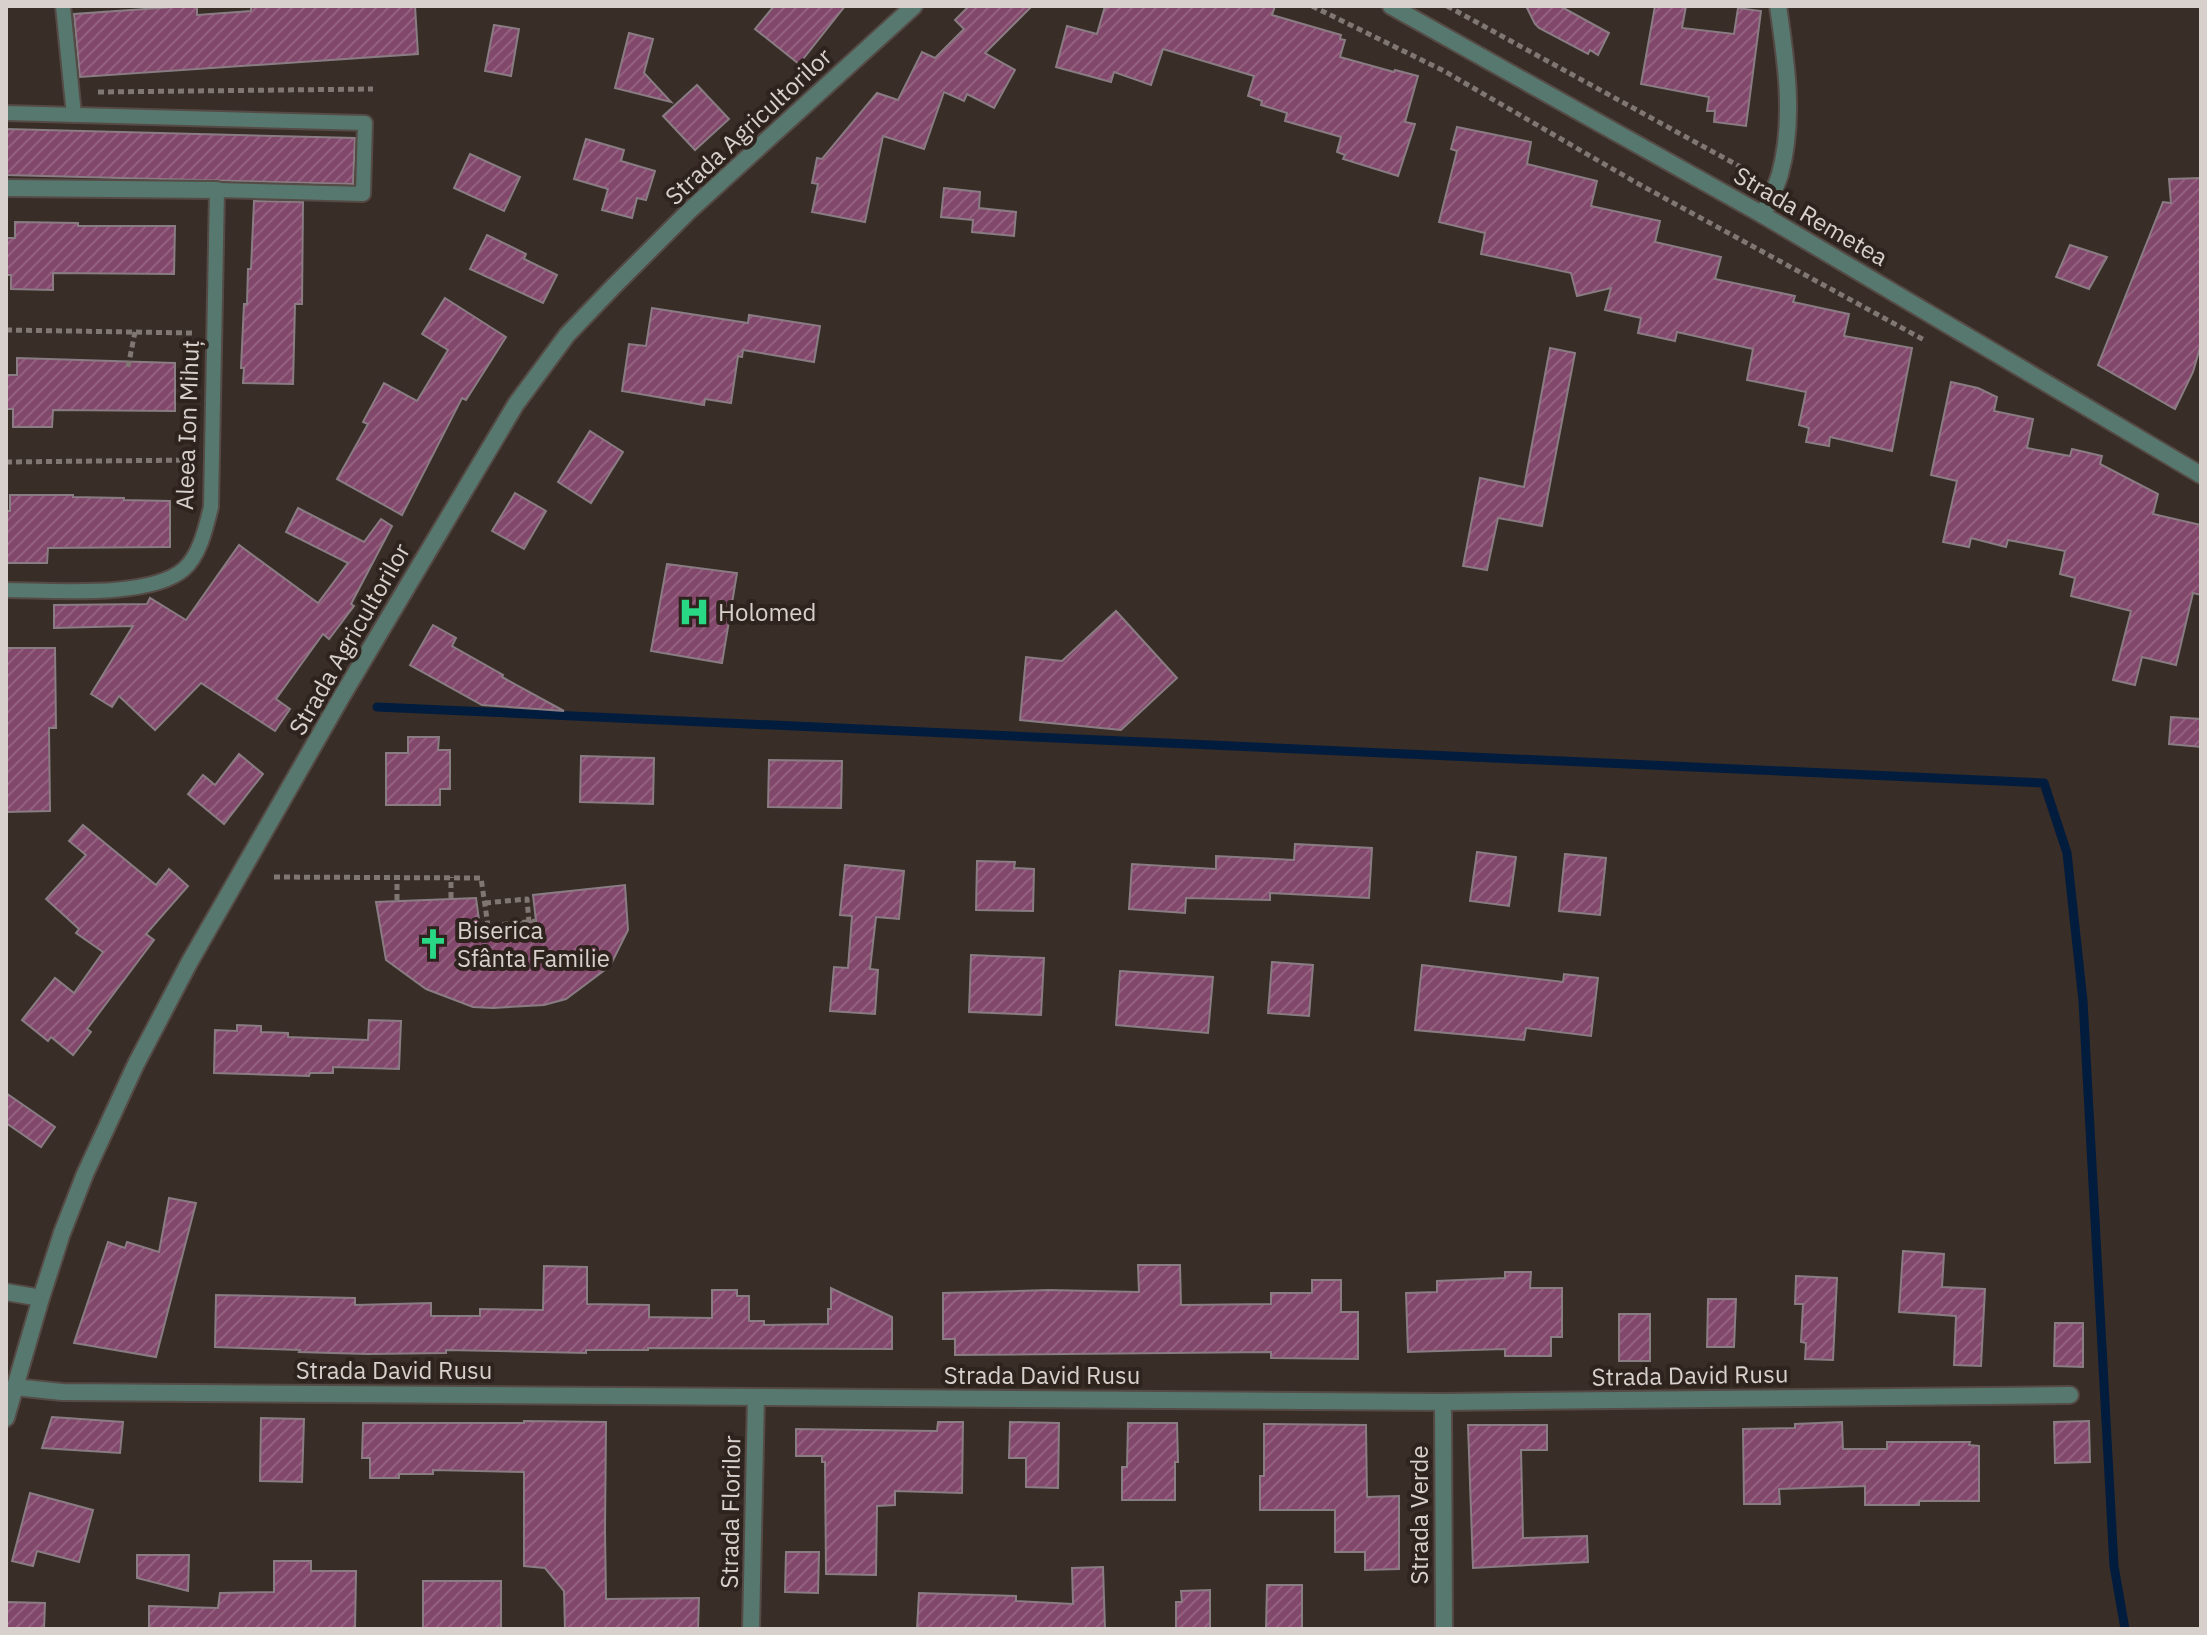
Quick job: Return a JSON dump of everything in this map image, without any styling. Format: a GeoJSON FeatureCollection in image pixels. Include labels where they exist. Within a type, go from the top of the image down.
{"type":"FeatureCollection","features":[{"type":"Feature","properties":{"kind":"street","name":"Strada Agricultorilor"},"geometry":{"type":"LineString","coordinates":[[6,1418],[62,1233],[136,1064],[189,963],[497,434],[567,335],[681,220],[914,6]]}},
{"type":"Feature","properties":{"kind":"street","name":"Strada Remetea"},"geometry":{"type":"LineString","coordinates":[[1391,6],[1763,215],[2201,475]]}},
{"type":"Feature","properties":{"kind":"street"},"geometry":{"type":"LineString","coordinates":[[1763,215],[1780,174],[1787,126],[1786,71],[1778,6]]}},
{"type":"Feature","properties":{"kind":"street"},"geometry":{"type":"LineString","coordinates":[[6,188],[217,190]]}},
{"type":"Feature","properties":{"kind":"street"},"geometry":{"type":"LineString","coordinates":[[6,1292],[41,1298]]}},
{"type":"Feature","properties":{"kind":"street","name":"Strada David Rusu"},"geometry":{"type":"LineString","coordinates":[[14,1387],[62,1392],[1443,1402],[2070,1395]]}},
{"type":"Feature","properties":{"kind":"street","name":"Strada Florilor"},"geometry":{"type":"LineString","coordinates":[[751,1629],[756,1397]]}},
{"type":"Feature","properties":{"kind":"street","name":"Strada Verde"},"geometry":{"type":"LineString","coordinates":[[1443,1402],[1444,1629]]}},
{"type":"Feature","properties":{"kind":"lane"},"geometry":{"type":"LineString","coordinates":[[63,6],[74,115]]}},
{"type":"Feature","properties":{"kind":"lane"},"geometry":{"type":"LineString","coordinates":[[6,113],[365,123],[363,194],[217,190]]}},
{"type":"Feature","properties":{"kind":"lane","name":"Aleea Ion Mihuț"},"geometry":{"type":"LineString","coordinates":[[6,590],[138,588],[184,569],[202,542],[211,507],[217,190]]}},
{"type":"Feature","properties":{"kind":"path"},"geometry":{"type":"LineString","coordinates":[[1312,6],[1444,71],[1635,182],[1936,347]]}},
{"type":"Feature","properties":{"kind":"path"},"geometry":{"type":"LineString","coordinates":[[73,96],[104,91],[373,89]]}},
{"type":"Feature","properties":{"kind":"path"},"geometry":{"type":"LineString","coordinates":[[6,330],[215,334]]}},
{"type":"Feature","properties":{"kind":"path"},"geometry":{"type":"LineString","coordinates":[[128,367],[135,332]]}},
{"type":"Feature","properties":{"kind":"path"},"geometry":{"type":"LineString","coordinates":[[6,462],[212,460]]}},
{"type":"Feature","properties":{"kind":"path"},"geometry":{"type":"LineString","coordinates":[[274,877],[481,878],[488,926]]}},
{"type":"Feature","properties":{"kind":"path"},"geometry":{"type":"LineString","coordinates":[[397,877],[397,900]]}},
{"type":"Feature","properties":{"kind":"path"},"geometry":{"type":"LineString","coordinates":[[451,877],[451,898]]}},
{"type":"Feature","properties":{"kind":"path"},"geometry":{"type":"LineString","coordinates":[[480,927],[533,922],[527,899],[485,903]]}},
{"type":"Feature","properties":{"kind":"building"},"geometry":{"type":"Polygon","coordinates":[[[197,6],[197,15],[251,11],[251,6],[415,6],[418,54],[80,77],[74,14],[197,6]]]}},
{"type":"Feature","properties":{"kind":"building"},"geometry":{"type":"Polygon","coordinates":[[[774,6],[845,6],[799,64],[755,29],[774,6]]]}},
{"type":"Feature","properties":{"kind":"building"},"geometry":{"type":"Polygon","coordinates":[[[969,6],[1032,6],[985,53],[1015,70],[994,108],[967,94],[964,101],[944,92],[924,149],[883,136],[865,222],[812,212],[818,184],[812,183],[817,158],[822,159],[877,93],[898,100],[922,52],[935,58],[964,29],[955,20],[969,6]]]}},
{"type":"Feature","properties":{"kind":"building"},"geometry":{"type":"Polygon","coordinates":[[[1105,6],[1275,6],[1272,15],[1341,35],[1340,39],[1345,40],[1340,57],[1418,76],[1405,122],[1415,124],[1398,176],[1343,159],[1345,155],[1337,152],[1341,137],[1285,121],[1287,113],[1261,105],[1262,101],[1248,96],[1254,76],[1163,49],[1151,85],[1114,72],[1111,82],[1056,67],[1067,26],[1097,34],[1105,6]]]}},
{"type":"Feature","properties":{"kind":"building"},"geometry":{"type":"Polygon","coordinates":[[[1526,6],[1560,6],[1609,33],[1598,55],[1590,50],[1588,54],[1539,28],[1526,6]]]}},
{"type":"Feature","properties":{"kind":"building"},"geometry":{"type":"Polygon","coordinates":[[[1655,6],[1686,6],[1682,28],[1734,34],[1738,8],[1761,11],[1746,126],[1714,122],[1715,111],[1707,111],[1709,97],[1641,84],[1655,6]]]}},
{"type":"Feature","properties":{"kind":"building"},"geometry":{"type":"Polygon","coordinates":[[[494,25],[519,29],[511,76],[485,71],[494,25]]]}},
{"type":"Feature","properties":{"kind":"building"},"geometry":{"type":"Polygon","coordinates":[[[629,33],[653,39],[644,73],[671,102],[615,88],[629,33]]]}},
{"type":"Feature","properties":{"kind":"building"},"geometry":{"type":"Polygon","coordinates":[[[697,85],[729,119],[695,150],[663,116],[697,85]]]}},
{"type":"Feature","properties":{"kind":"building"},"geometry":{"type":"Polygon","coordinates":[[[1457,127],[1531,142],[1527,164],[1597,181],[1591,206],[1660,221],[1655,242],[1721,257],[1715,279],[1795,296],[1793,302],[1849,314],[1844,336],[1912,348],[1892,451],[1830,437],[1829,446],[1806,442],[1809,428],[1799,425],[1806,392],[1747,380],[1753,349],[1677,332],[1675,341],[1638,333],[1641,318],[1605,310],[1611,288],[1577,296],[1571,273],[1481,254],[1485,233],[1439,222],[1457,151],[1451,149],[1457,127]]]}},
{"type":"Feature","properties":{"kind":"building"},"geometry":{"type":"Polygon","coordinates":[[[6,129],[355,138],[353,184],[6,175],[6,129]]]}},
{"type":"Feature","properties":{"kind":"building"},"geometry":{"type":"Polygon","coordinates":[[[586,139],[624,150],[621,161],[655,171],[646,200],[637,198],[632,218],[602,210],[608,189],[574,179],[586,139]]]}},
{"type":"Feature","properties":{"kind":"building"},"geometry":{"type":"Polygon","coordinates":[[[470,154],[520,177],[504,211],[454,188],[470,154]]]}},
{"type":"Feature","properties":{"kind":"building"},"geometry":{"type":"Polygon","coordinates":[[[2201,178],[2201,344],[2193,372],[2175,409],[2098,365],[2163,202],[2171,203],[2169,179],[2201,178]]]}},
{"type":"Feature","properties":{"kind":"building"},"geometry":{"type":"Polygon","coordinates":[[[944,188],[980,192],[979,208],[1016,212],[1014,236],[972,232],[973,220],[941,217],[944,188]]]}},
{"type":"Feature","properties":{"kind":"building"},"geometry":{"type":"Polygon","coordinates":[[[254,201],[303,202],[302,304],[295,304],[293,384],[243,383],[244,304],[247,304],[248,269],[251,269],[254,201]]]}},
{"type":"Feature","properties":{"kind":"building"},"geometry":{"type":"Polygon","coordinates":[[[15,222],[78,223],[78,226],[175,226],[174,274],[53,273],[53,290],[11,289],[11,275],[6,275],[6,238],[15,238],[15,222]]]}},
{"type":"Feature","properties":{"kind":"building"},"geometry":{"type":"Polygon","coordinates":[[[487,235],[526,254],[524,259],[557,275],[543,303],[470,269],[487,235]]]}},
{"type":"Feature","properties":{"kind":"building"},"geometry":{"type":"Polygon","coordinates":[[[2070,245],[2107,257],[2089,289],[2056,277],[2070,245]]]}},
{"type":"Feature","properties":{"kind":"building"},"geometry":{"type":"Polygon","coordinates":[[[445,298],[506,337],[466,400],[462,398],[402,515],[337,479],[368,424],[363,422],[384,383],[417,401],[448,350],[422,334],[445,298]]]}},
{"type":"Feature","properties":{"kind":"building"},"geometry":{"type":"Polygon","coordinates":[[[652,308],[748,323],[749,315],[820,326],[814,362],[743,350],[742,357],[738,356],[731,403],[705,399],[704,405],[622,391],[629,344],[646,346],[652,308]]]}},
{"type":"Feature","properties":{"kind":"building"},"geometry":{"type":"Polygon","coordinates":[[[1550,348],[1575,353],[1542,526],[1498,518],[1487,570],[1463,566],[1480,478],[1524,487],[1550,348]]]}},
{"type":"Feature","properties":{"kind":"building"},"geometry":{"type":"Polygon","coordinates":[[[17,358],[175,363],[175,411],[53,410],[52,427],[13,427],[13,409],[6,409],[6,375],[17,375],[17,358]]]}},
{"type":"Feature","properties":{"kind":"building"},"geometry":{"type":"Polygon","coordinates":[[[1951,382],[1978,388],[1997,397],[1994,411],[2033,419],[2027,448],[2070,456],[2072,449],[2102,456],[2100,464],[2158,494],[2153,514],[2201,525],[2201,595],[2193,593],[2176,665],[2142,657],[2135,685],[2113,680],[2131,611],[2071,596],[2075,578],[2060,574],[2065,551],[2008,540],[2006,547],[1971,538],[1969,547],[1943,542],[1957,481],[1931,475],[1951,382]]]}},
{"type":"Feature","properties":{"kind":"building"},"geometry":{"type":"Polygon","coordinates":[[[590,431],[623,452],[591,503],[558,482],[590,431]]]}},
{"type":"Feature","properties":{"kind":"building"},"geometry":{"type":"Polygon","coordinates":[[[515,493],[546,511],[524,549],[492,531],[515,493]]]}},
{"type":"Feature","properties":{"kind":"building"},"geometry":{"type":"Polygon","coordinates":[[[10,495],[170,501],[170,547],[48,548],[47,563],[7,563],[6,511],[10,511],[10,495]]]}},
{"type":"Feature","properties":{"kind":"building"},"geometry":{"type":"Polygon","coordinates":[[[298,508],[364,542],[381,519],[392,526],[351,604],[354,606],[329,639],[323,634],[276,699],[290,709],[275,731],[201,683],[155,730],[119,696],[112,707],[91,694],[133,626],[54,628],[54,605],[147,604],[150,598],[186,620],[239,545],[318,603],[348,563],[286,532],[298,508]]]}},
{"type":"Feature","properties":{"kind":"building","name":"Holomed"},"geometry":{"type":"Polygon","coordinates":[[[667,564],[737,573],[722,663],[651,651],[667,564]]]}},
{"type":"Feature","properties":{"kind":"building"},"geometry":{"type":"Polygon","coordinates":[[[1116,611],[1177,678],[1121,730],[1020,720],[1026,657],[1062,661],[1116,611]]]}},
{"type":"Feature","properties":{"kind":"building"},"geometry":{"type":"Polygon","coordinates":[[[433,625],[456,638],[452,646],[564,711],[482,705],[410,665],[433,625]]]}},
{"type":"Feature","properties":{"kind":"building"},"geometry":{"type":"Polygon","coordinates":[[[6,648],[55,648],[56,728],[49,728],[50,811],[6,812],[6,648]]]}},
{"type":"Feature","properties":{"kind":"building"},"geometry":{"type":"Polygon","coordinates":[[[2171,717],[2201,719],[2201,747],[2169,744],[2171,717]]]}},
{"type":"Feature","properties":{"kind":"building"},"geometry":{"type":"Polygon","coordinates":[[[408,737],[439,737],[438,750],[450,750],[450,789],[440,789],[440,805],[386,805],[386,753],[408,753],[408,737]]]}},
{"type":"Feature","properties":{"kind":"building"},"geometry":{"type":"Polygon","coordinates":[[[239,754],[263,774],[224,824],[188,794],[203,775],[215,785],[239,754]]]}},
{"type":"Feature","properties":{"kind":"building"},"geometry":{"type":"Polygon","coordinates":[[[581,756],[654,758],[653,804],[580,802],[581,756]]]}},
{"type":"Feature","properties":{"kind":"building"},"geometry":{"type":"Polygon","coordinates":[[[769,760],[842,761],[841,808],[768,807],[769,760]]]}},
{"type":"Feature","properties":{"kind":"building"},"geometry":{"type":"Polygon","coordinates":[[[83,825],[156,885],[169,869],[188,886],[146,934],[154,940],[87,1029],[91,1032],[73,1055],[51,1037],[48,1041],[22,1020],[55,978],[74,993],[103,952],[76,933],[79,929],[46,899],[86,855],[69,841],[83,825]]]}},
{"type":"Feature","properties":{"kind":"building"},"geometry":{"type":"Polygon","coordinates":[[[1295,844],[1372,848],[1369,898],[1270,893],[1270,900],[1186,898],[1185,913],[1129,909],[1132,864],[1216,869],[1216,856],[1294,860],[1295,844]]]}},
{"type":"Feature","properties":{"kind":"building"},"geometry":{"type":"Polygon","coordinates":[[[1477,852],[1516,857],[1509,906],[1470,901],[1477,852]]]}},
{"type":"Feature","properties":{"kind":"building"},"geometry":{"type":"Polygon","coordinates":[[[1565,854],[1606,858],[1600,915],[1559,911],[1565,854]]]}},
{"type":"Feature","properties":{"kind":"building"},"geometry":{"type":"Polygon","coordinates":[[[977,861],[1015,862],[1014,868],[1034,869],[1033,911],[976,910],[977,861]]]}},
{"type":"Feature","properties":{"kind":"building"},"geometry":{"type":"Polygon","coordinates":[[[845,865],[904,871],[899,919],[876,917],[870,969],[878,970],[875,1014],[830,1011],[834,967],[848,968],[852,916],[840,915],[845,865]]]}},
{"type":"Feature","properties":{"kind":"building"},"geometry":{"type":"Polygon","coordinates":[[[625,885],[628,930],[610,966],[566,999],[544,1005],[473,1007],[426,989],[386,960],[376,902],[476,898],[480,927],[536,921],[533,895],[625,885]]]}},
{"type":"Feature","properties":{"kind":"building"},"geometry":{"type":"Polygon","coordinates":[[[971,955],[1044,958],[1041,1015],[969,1012],[971,955]]]}},
{"type":"Feature","properties":{"kind":"building"},"geometry":{"type":"Polygon","coordinates":[[[1272,962],[1313,965],[1309,1016],[1268,1013],[1272,962]]]}},
{"type":"Feature","properties":{"kind":"building"},"geometry":{"type":"Polygon","coordinates":[[[1422,965],[1563,982],[1564,974],[1598,978],[1591,1036],[1526,1028],[1524,1040],[1415,1030],[1422,965]]]}},
{"type":"Feature","properties":{"kind":"building"},"geometry":{"type":"Polygon","coordinates":[[[1120,971],[1213,977],[1208,1033],[1116,1025],[1120,971]]]}},
{"type":"Feature","properties":{"kind":"building"},"geometry":{"type":"Polygon","coordinates":[[[369,1020],[401,1021],[399,1069],[333,1067],[333,1073],[310,1073],[309,1076],[214,1073],[215,1030],[237,1031],[237,1025],[261,1026],[261,1032],[288,1033],[288,1037],[368,1040],[369,1020]]]}},
{"type":"Feature","properties":{"kind":"building"},"geometry":{"type":"Polygon","coordinates":[[[6,1093],[55,1127],[41,1147],[6,1123],[6,1093]]]}},
{"type":"Feature","properties":{"kind":"building"},"geometry":{"type":"Polygon","coordinates":[[[169,1198],[196,1203],[156,1357],[74,1343],[108,1242],[125,1248],[127,1242],[159,1252],[169,1198]]]}},
{"type":"Feature","properties":{"kind":"building"},"geometry":{"type":"Polygon","coordinates":[[[1903,1251],[1944,1254],[1942,1287],[1985,1289],[1981,1366],[1954,1365],[1956,1316],[1899,1312],[1903,1251]]]}},
{"type":"Feature","properties":{"kind":"building"},"geometry":{"type":"Polygon","coordinates":[[[1138,1265],[1180,1265],[1181,1305],[1271,1304],[1271,1293],[1312,1293],[1312,1280],[1341,1280],[1341,1312],[1358,1312],[1358,1359],[1271,1358],[1271,1352],[955,1355],[955,1339],[943,1339],[943,1293],[1049,1290],[1139,1292],[1138,1265]]]}},
{"type":"Feature","properties":{"kind":"building"},"geometry":{"type":"Polygon","coordinates":[[[544,1266],[587,1267],[587,1304],[649,1305],[649,1317],[712,1318],[712,1290],[737,1290],[737,1296],[749,1296],[749,1321],[764,1321],[764,1325],[828,1324],[831,1288],[892,1317],[892,1349],[648,1348],[586,1350],[586,1353],[446,1350],[446,1353],[368,1354],[215,1347],[216,1295],[355,1298],[355,1305],[431,1303],[431,1316],[480,1316],[480,1309],[543,1310],[544,1266]]]}},
{"type":"Feature","properties":{"kind":"building"},"geometry":{"type":"Polygon","coordinates":[[[1505,1272],[1531,1272],[1530,1288],[1562,1288],[1562,1337],[1551,1337],[1551,1356],[1505,1356],[1505,1349],[1408,1352],[1406,1293],[1437,1292],[1437,1281],[1505,1278],[1505,1272]]]}},
{"type":"Feature","properties":{"kind":"building"},"geometry":{"type":"Polygon","coordinates":[[[1796,1276],[1837,1278],[1833,1360],[1805,1359],[1806,1343],[1801,1342],[1803,1304],[1795,1304],[1796,1276]]]}},
{"type":"Feature","properties":{"kind":"building"},"geometry":{"type":"Polygon","coordinates":[[[1708,1299],[1736,1299],[1734,1347],[1707,1347],[1708,1299]]]}},
{"type":"Feature","properties":{"kind":"building"},"geometry":{"type":"Polygon","coordinates":[[[1619,1314],[1650,1314],[1650,1361],[1619,1361],[1619,1314]]]}},
{"type":"Feature","properties":{"kind":"building"},"geometry":{"type":"Polygon","coordinates":[[[2055,1323],[2083,1323],[2083,1367],[2054,1366],[2055,1323]]]}},
{"type":"Feature","properties":{"kind":"building"},"geometry":{"type":"Polygon","coordinates":[[[52,1417],[123,1422],[120,1453],[42,1448],[52,1417]]]}},
{"type":"Feature","properties":{"kind":"building"},"geometry":{"type":"Polygon","coordinates":[[[261,1418],[304,1419],[302,1482],[260,1481],[261,1418]]]}},
{"type":"Feature","properties":{"kind":"building"},"geometry":{"type":"Polygon","coordinates":[[[2089,1421],[2090,1462],[2055,1463],[2054,1422],[2089,1421]]]}},
{"type":"Feature","properties":{"kind":"building"},"geometry":{"type":"Polygon","coordinates":[[[606,1422],[606,1599],[699,1598],[698,1629],[565,1629],[564,1591],[545,1568],[524,1566],[524,1472],[433,1470],[433,1474],[370,1478],[370,1458],[362,1458],[363,1423],[606,1422]]]}},
{"type":"Feature","properties":{"kind":"building"},"geometry":{"type":"Polygon","coordinates":[[[938,1422],[963,1422],[962,1493],[895,1491],[895,1505],[877,1506],[876,1575],[826,1574],[825,1462],[822,1462],[822,1456],[796,1456],[796,1429],[937,1431],[938,1422]]]}},
{"type":"Feature","properties":{"kind":"building"},"geometry":{"type":"Polygon","coordinates":[[[1010,1422],[1059,1423],[1058,1488],[1026,1487],[1026,1458],[1009,1458],[1010,1422]]]}},
{"type":"Feature","properties":{"kind":"building"},"geometry":{"type":"Polygon","coordinates":[[[1842,1422],[1843,1449],[1887,1449],[1887,1442],[1970,1442],[1969,1445],[1979,1446],[1979,1501],[1865,1505],[1865,1486],[1779,1489],[1780,1504],[1744,1504],[1743,1429],[1795,1428],[1795,1424],[1842,1422]]]}},
{"type":"Feature","properties":{"kind":"building"},"geometry":{"type":"Polygon","coordinates":[[[1128,1423],[1177,1423],[1175,1500],[1122,1500],[1122,1467],[1127,1467],[1128,1423]]]}},
{"type":"Feature","properties":{"kind":"building"},"geometry":{"type":"Polygon","coordinates":[[[1264,1424],[1366,1425],[1367,1497],[1399,1496],[1399,1569],[1365,1570],[1365,1552],[1335,1552],[1335,1510],[1260,1510],[1260,1476],[1264,1476],[1264,1424]]]}},
{"type":"Feature","properties":{"kind":"building"},"geometry":{"type":"Polygon","coordinates":[[[1468,1425],[1547,1425],[1547,1450],[1521,1450],[1523,1538],[1587,1536],[1588,1562],[1473,1568],[1468,1425]]]}},
{"type":"Feature","properties":{"kind":"building"},"geometry":{"type":"Polygon","coordinates":[[[30,1493],[93,1510],[79,1562],[37,1551],[33,1566],[12,1561],[30,1493]]]}},
{"type":"Feature","properties":{"kind":"building"},"geometry":{"type":"Polygon","coordinates":[[[786,1552],[819,1552],[818,1593],[785,1592],[786,1552]]]}},
{"type":"Feature","properties":{"kind":"building"},"geometry":{"type":"Polygon","coordinates":[[[137,1555],[189,1555],[188,1591],[137,1578],[137,1555]]]}},
{"type":"Feature","properties":{"kind":"building"},"geometry":{"type":"Polygon","coordinates":[[[274,1561],[311,1561],[311,1571],[356,1571],[355,1629],[149,1629],[149,1606],[218,1608],[220,1593],[274,1592],[274,1561]]]}},
{"type":"Feature","properties":{"kind":"building"},"geometry":{"type":"Polygon","coordinates":[[[1103,1567],[1105,1629],[917,1629],[919,1593],[1016,1596],[1016,1601],[1073,1604],[1072,1568],[1103,1567]]]}},
{"type":"Feature","properties":{"kind":"building"},"geometry":{"type":"Polygon","coordinates":[[[423,1581],[501,1581],[501,1629],[423,1629],[423,1581]]]}},
{"type":"Feature","properties":{"kind":"building"},"geometry":{"type":"Polygon","coordinates":[[[1267,1585],[1302,1585],[1302,1629],[1266,1629],[1267,1585]]]}},
{"type":"Feature","properties":{"kind":"building"},"geometry":{"type":"Polygon","coordinates":[[[1210,1590],[1210,1629],[1176,1629],[1176,1602],[1182,1602],[1181,1591],[1210,1590]]]}},
{"type":"Feature","properties":{"kind":"building"},"geometry":{"type":"Polygon","coordinates":[[[6,1602],[45,1603],[44,1629],[7,1629],[6,1602]]]}},
{"type":"Feature","properties":{"kind":"waterway"},"geometry":{"type":"LineString","coordinates":[[377,707],[2044,783],[2067,853],[2083,1001],[2114,1566],[2125,1629]]}},
{"type":"Feature","properties":{"kind":"place","name":"Holomed"},"geometry":{"type":"Point","coordinates":[694,612]}},
{"type":"Feature","properties":{"kind":"place","name":"Biserica Sfânta Familie"},"geometry":{"type":"Point","coordinates":[433,944]}}]}
